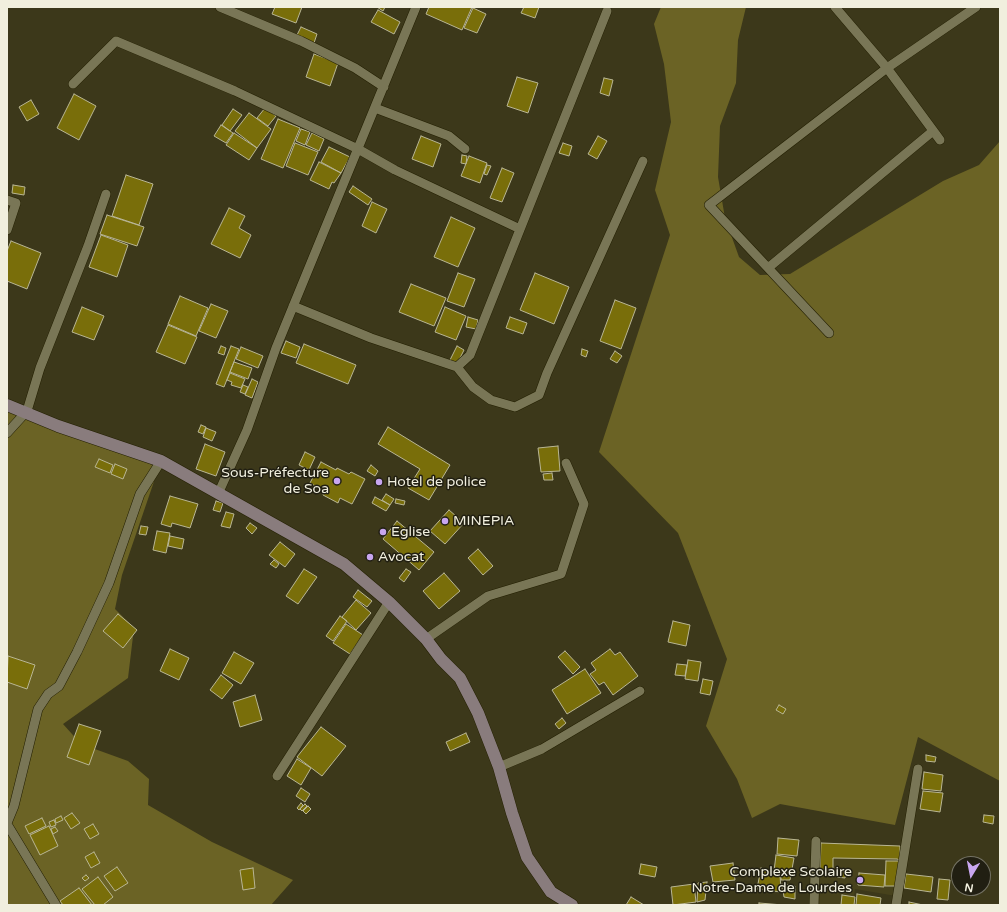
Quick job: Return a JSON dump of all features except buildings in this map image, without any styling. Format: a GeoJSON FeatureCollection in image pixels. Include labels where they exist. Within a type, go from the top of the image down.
{"type":"FeatureCollection","features":[{"type":"Feature","properties":{"kind":"street"},"geometry":{"type":"LineString","coordinates":[[220,7],[300,41],[356,68],[384,87]]}},
{"type":"Feature","properties":{"kind":"street"},"geometry":{"type":"LineString","coordinates":[[218,494],[247,430],[276,348],[416,7]]}},
{"type":"Feature","properties":{"kind":"street"},"geometry":{"type":"LineString","coordinates":[[835,7],[887,68],[940,140]]}},
{"type":"Feature","properties":{"kind":"street"},"geometry":{"type":"LineString","coordinates":[[829,334],[709,205],[887,68],[976,7]]}},
{"type":"Feature","properties":{"kind":"street"},"geometry":{"type":"LineString","coordinates":[[457,367],[470,355],[607,11]]}},
{"type":"Feature","properties":{"kind":"street"},"geometry":{"type":"LineString","coordinates":[[72,84],[116,41],[235,91],[358,149],[395,170],[520,229]]}},
{"type":"Feature","properties":{"kind":"street"},"geometry":{"type":"LineString","coordinates":[[375,108],[449,136],[465,149]]}},
{"type":"Feature","properties":{"kind":"street"},"geometry":{"type":"LineString","coordinates":[[768,268],[933,132]]}},
{"type":"Feature","properties":{"kind":"street"},"geometry":{"type":"LineString","coordinates":[[293,306],[371,338],[457,367],[473,386],[492,400],[516,406],[540,395],[547,373],[643,161]]}},
{"type":"Feature","properties":{"kind":"street"},"geometry":{"type":"LineString","coordinates":[[7,433],[27,411],[40,368],[88,246],[106,194]]}},
{"type":"Feature","properties":{"kind":"street"},"geometry":{"type":"LineString","coordinates":[[7,200],[16,204],[7,230]]}},
{"type":"Feature","properties":{"kind":"street"},"geometry":{"type":"LineString","coordinates":[[7,404],[27,411],[58,426],[161,461],[344,564],[389,602],[426,639],[441,659],[460,678],[478,713],[499,767],[527,856],[551,892],[572,905]]}},
{"type":"Feature","properties":{"kind":"street"},"geometry":{"type":"LineString","coordinates":[[56,905],[7,824],[14,806],[38,709],[48,694],[59,686],[77,652],[109,583],[140,494],[161,461]]}},
{"type":"Feature","properties":{"kind":"street"},"geometry":{"type":"LineString","coordinates":[[426,639],[488,596],[561,574],[584,504],[566,463]]}},
{"type":"Feature","properties":{"kind":"street"},"geometry":{"type":"LineString","coordinates":[[277,776],[389,602]]}},
{"type":"Feature","properties":{"kind":"street"},"geometry":{"type":"LineString","coordinates":[[499,767],[542,749],[640,691]]}},
{"type":"Feature","properties":{"kind":"street"},"geometry":{"type":"LineString","coordinates":[[896,905],[918,769]]}},
{"type":"Feature","properties":{"kind":"street"},"geometry":{"type":"LineString","coordinates":[[814,905],[816,841]]}},
{"type":"Feature","properties":{"kind":"shaded area"},"geometry":{"type":"Polygon","coordinates":[[[661,7],[746,7],[738,40],[736,83],[720,126],[718,177],[725,218],[739,257],[760,275],[790,274],[943,181],[979,165],[1000,141],[1000,781],[918,737],[895,825],[780,804],[752,818],[737,779],[706,726],[727,659],[678,533],[599,452],[670,235],[655,190],[671,122],[664,64],[654,24],[661,7]]]}},
{"type":"Feature","properties":{"kind":"shaded area"},"geometry":{"type":"Polygon","coordinates":[[[7,408],[161,461],[122,575],[115,609],[134,628],[128,678],[63,724],[81,744],[128,761],[149,779],[148,805],[212,842],[293,880],[271,905],[7,905],[7,408]]]}},
{"type":"Feature","properties":{"kind":"shaded area","name":"Complexe Scolaire Notre-Dame de Lourdes"},"geometry":{"type":"Polygon","coordinates":[[[821,843],[900,846],[896,896],[855,889],[853,905],[819,905],[821,843]]]}},
{"type":"Feature","properties":{"kind":"place","name":"Sous-Préfecture de Soa"},"geometry":{"type":"Point","coordinates":[337,481]}},
{"type":"Feature","properties":{"kind":"place","name":"Hotel de police"},"geometry":{"type":"Point","coordinates":[379,482]}},
{"type":"Feature","properties":{"kind":"place","name":"MINEPIA"},"geometry":{"type":"Point","coordinates":[445,521]}},
{"type":"Feature","properties":{"kind":"place","name":"Eglise"},"geometry":{"type":"Point","coordinates":[383,532]}},
{"type":"Feature","properties":{"kind":"place","name":"Avocat"},"geometry":{"type":"Point","coordinates":[370,557]}},
{"type":"Feature","properties":{"kind":"place","name":"Complexe Scolaire Notre-Dame de Lourdes"},"geometry":{"type":"Point","coordinates":[860,880]}}]}
